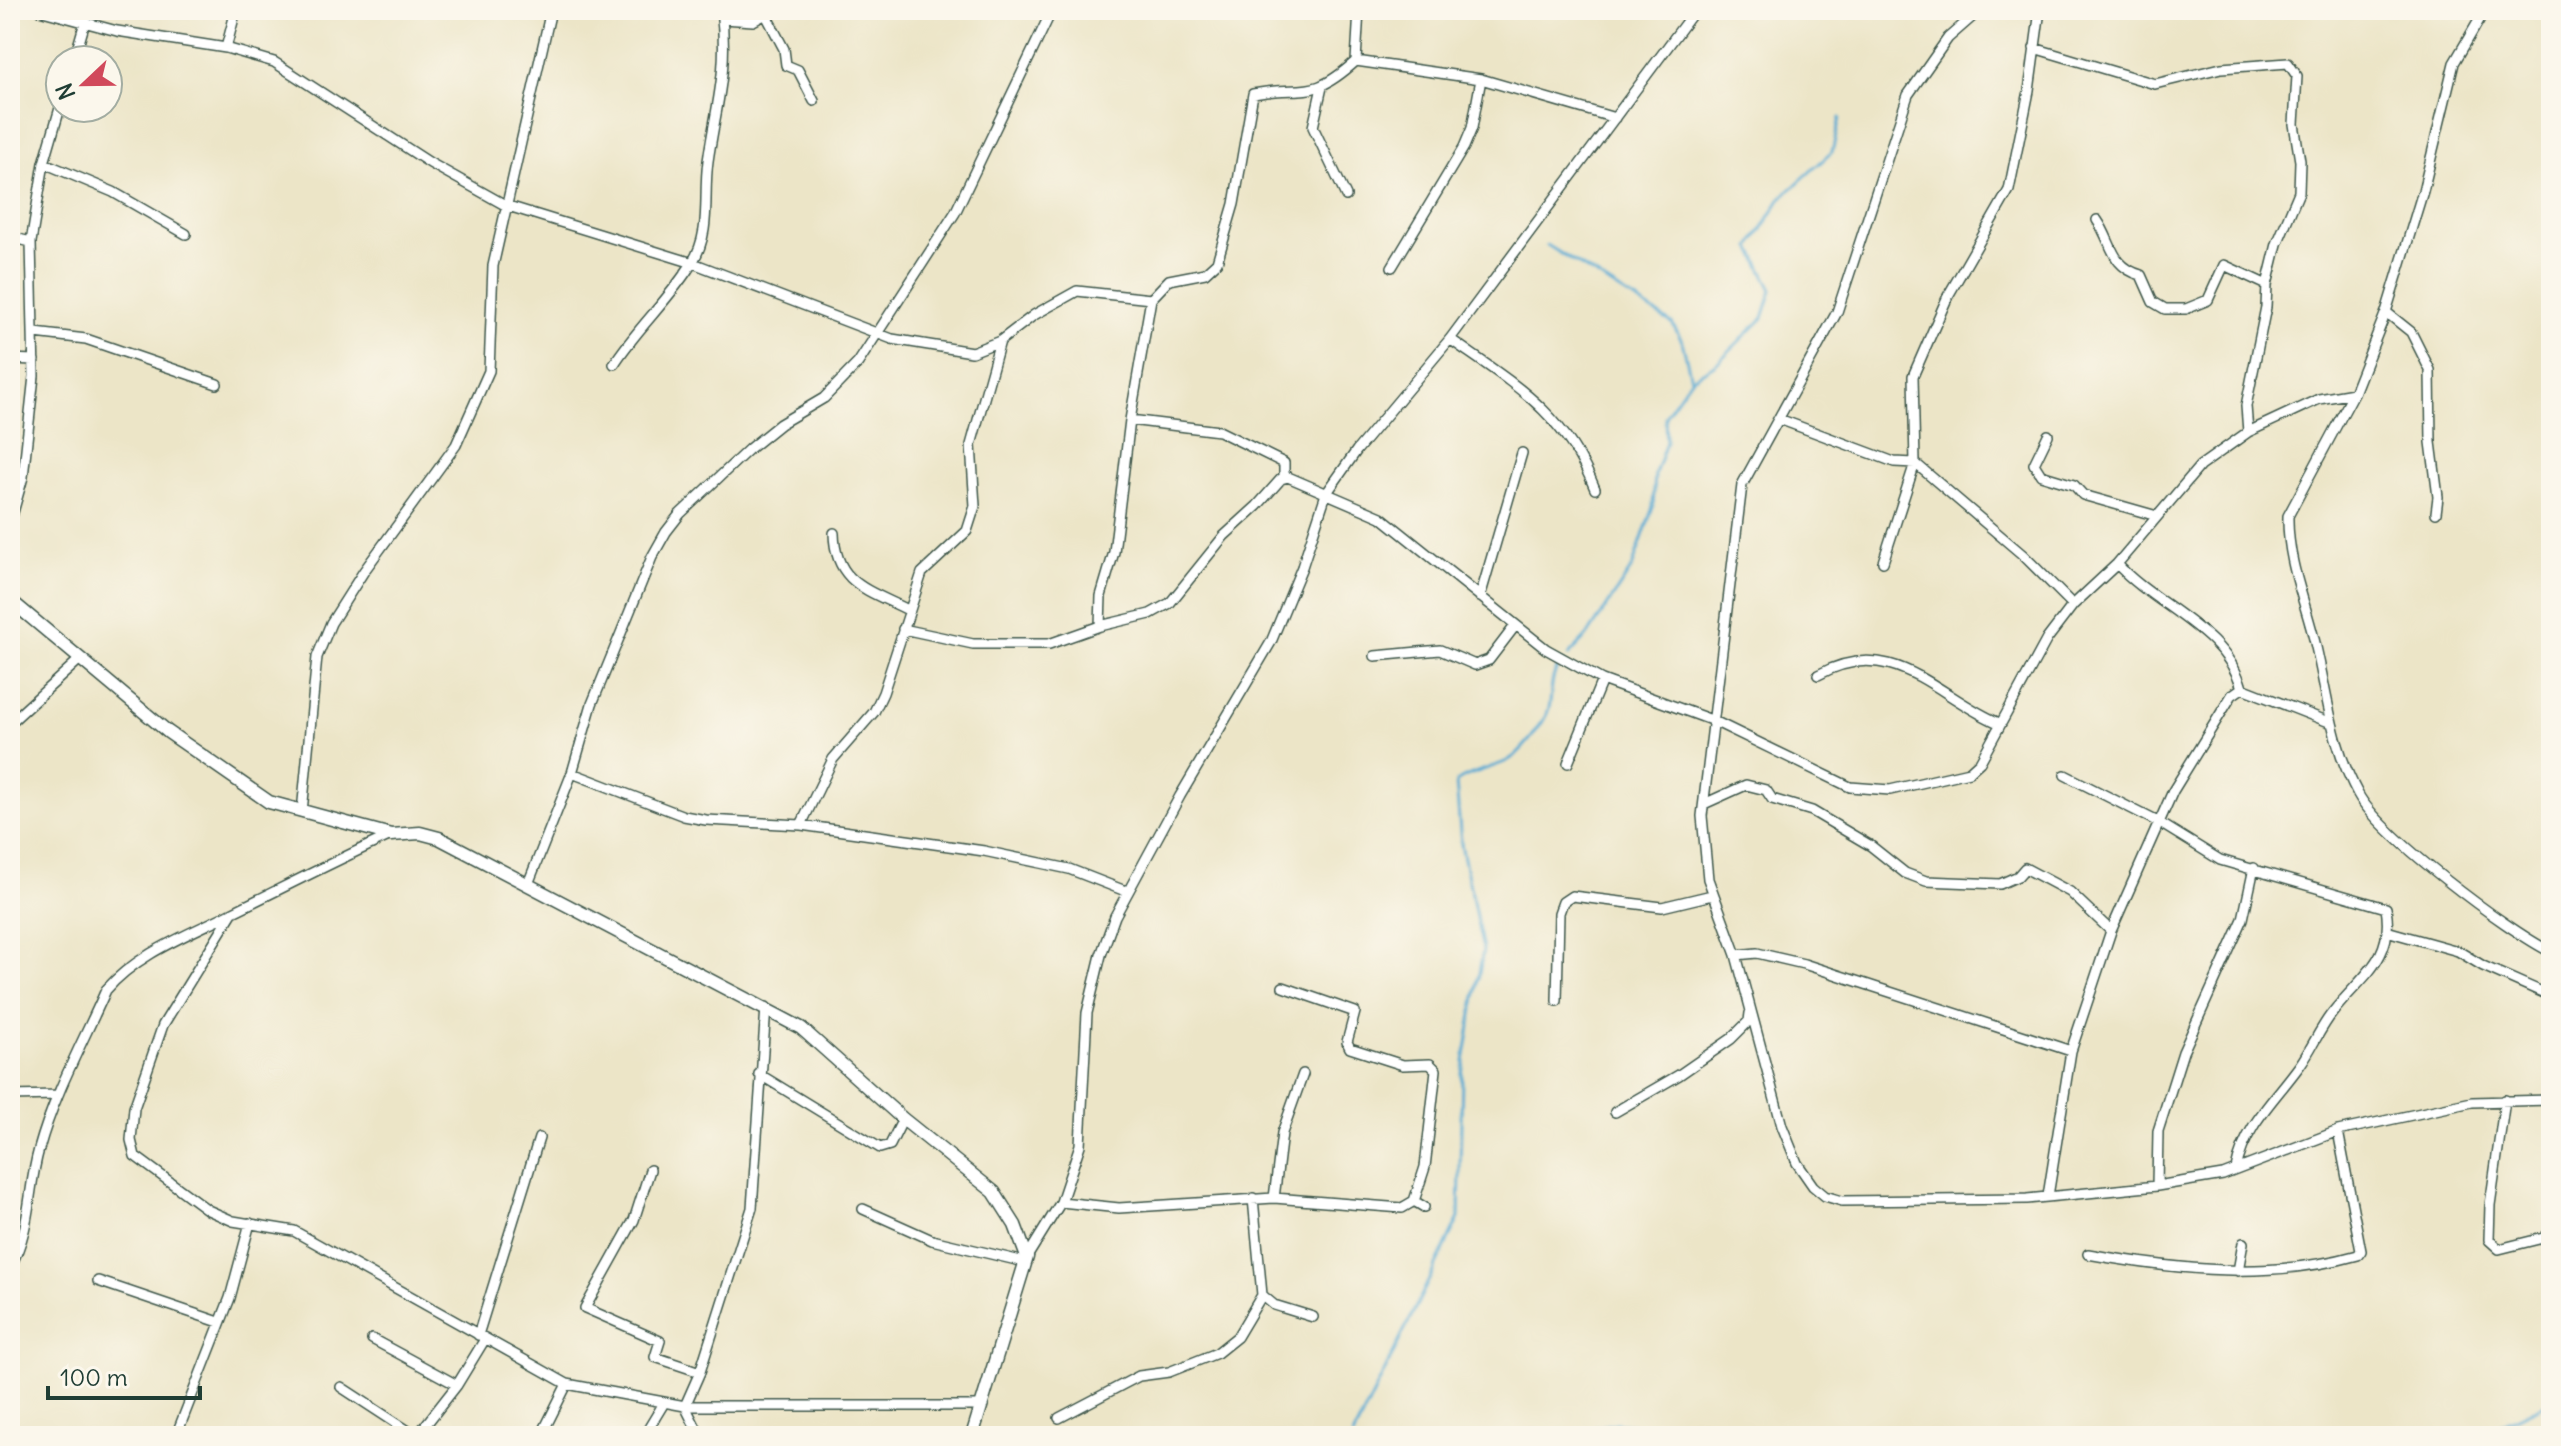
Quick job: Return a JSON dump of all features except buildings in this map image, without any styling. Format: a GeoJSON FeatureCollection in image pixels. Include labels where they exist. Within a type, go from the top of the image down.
{"type":"FeatureCollection","features":[{"type":"Feature","properties":{"kind":"main road"},"geometry":{"type":"LineString","coordinates":[[10,600],[218,767],[269,802],[391,835],[420,833],[439,838],[801,1028],[903,1119],[994,1192],[1015,1225],[1026,1260],[978,1406],[972,1436]]}},
{"type":"Feature","properties":{"kind":"street"},"geometry":{"type":"LineString","coordinates":[[39,10],[117,31],[226,48],[294,72],[363,120],[505,205],[693,263],[902,341],[972,352],[1000,341],[1034,315],[1077,291],[1151,299]]}},
{"type":"Feature","properties":{"kind":"street"},"geometry":{"type":"LineString","coordinates":[[226,48],[236,10]]}},
{"type":"Feature","properties":{"kind":"street"},"geometry":{"type":"LineString","coordinates":[[302,812],[317,657],[331,623],[364,571],[456,445],[481,395],[489,371],[493,266],[551,10]]}},
{"type":"Feature","properties":{"kind":"street"},"geometry":{"type":"LineString","coordinates":[[528,884],[572,773],[592,704],[652,557],[666,532],[680,514],[749,449],[833,390],[879,333],[955,213],[1052,10]]}},
{"type":"Feature","properties":{"kind":"street"},"geometry":{"type":"LineString","coordinates":[[1356,61],[1359,10]]}},
{"type":"Feature","properties":{"kind":"street"},"geometry":{"type":"LineString","coordinates":[[863,1209],[932,1240],[1026,1260],[1061,1202],[1080,1145],[1087,1013],[1101,955],[1128,892],[1271,642],[1302,567],[1326,494],[1357,450],[1450,339],[1695,10]]}},
{"type":"Feature","properties":{"kind":"street"},"geometry":{"type":"LineString","coordinates":[[1980,10],[1948,38],[1900,111],[1837,312],[1742,485],[1704,804],[1706,867],[1712,895],[1736,955],[1751,1006],[1782,1126],[1797,1163],[1825,1196],[1842,1201],[1958,1201],[2048,1196],[2157,1186],[2223,1175],[2338,1131],[2472,1102],[2551,1100]]}},
{"type":"Feature","properties":{"kind":"street"},"geometry":{"type":"LineString","coordinates":[[1883,562],[1915,463],[1913,376],[1948,296],[2009,190],[2040,10]]}},
{"type":"Feature","properties":{"kind":"street"},"geometry":{"type":"LineString","coordinates":[[2485,10],[2454,63],[2423,191],[2386,312],[2354,393],[2288,516],[2292,561],[2316,648],[2329,722],[2350,779],[2367,810],[2484,908],[2528,941],[2551,952]]}},
{"type":"Feature","properties":{"kind":"street"},"geometry":{"type":"LineString","coordinates":[[614,364],[693,263],[706,222],[709,159],[722,97],[722,14],[753,21],[768,13],[784,49],[786,65],[798,70],[814,101]]}},
{"type":"Feature","properties":{"kind":"street"},"geometry":{"type":"LineString","coordinates":[[79,44],[85,22]]}},
{"type":"Feature","properties":{"kind":"street"},"geometry":{"type":"LineString","coordinates":[[2034,48],[2155,84],[2221,68],[2288,63],[2294,68],[2299,192],[2277,244],[2267,285],[2266,307],[2246,406],[2248,432]]}},
{"type":"Feature","properties":{"kind":"street"},"geometry":{"type":"LineString","coordinates":[[1100,626],[1099,606],[1114,552],[1130,420],[1151,299],[1169,280],[1205,273],[1217,262],[1234,204],[1253,94],[1305,93],[1322,87],[1356,61],[1481,79],[1615,118]]}},
{"type":"Feature","properties":{"kind":"street"},"geometry":{"type":"LineString","coordinates":[[1392,267],[1464,147],[1472,128],[1481,79]]}},
{"type":"Feature","properties":{"kind":"street"},"geometry":{"type":"LineString","coordinates":[[1322,87],[1313,127],[1346,196]]}},
{"type":"Feature","properties":{"kind":"street"},"geometry":{"type":"LineString","coordinates":[[10,523],[27,447],[34,360],[31,242],[44,163],[55,124]]}},
{"type":"Feature","properties":{"kind":"street"},"geometry":{"type":"LineString","coordinates":[[44,163],[113,192],[186,234]]}},
{"type":"Feature","properties":{"kind":"street"},"geometry":{"type":"LineString","coordinates":[[2097,220],[2114,259],[2129,271],[2141,275],[2153,302],[2165,309],[2193,308],[2208,300],[2224,265],[2267,285]]}},
{"type":"Feature","properties":{"kind":"street"},"geometry":{"type":"LineString","coordinates":[[10,237],[31,242]]}},
{"type":"Feature","properties":{"kind":"street"},"geometry":{"type":"LineString","coordinates":[[2386,312],[2411,332],[2430,370],[2431,442],[2438,497],[2436,513]]}},
{"type":"Feature","properties":{"kind":"street"},"geometry":{"type":"LineString","coordinates":[[35,333],[86,339],[217,384]]}},
{"type":"Feature","properties":{"kind":"street"},"geometry":{"type":"LineString","coordinates":[[1450,339],[1541,408],[1571,439],[1595,489]]}},
{"type":"Feature","properties":{"kind":"street"},"geometry":{"type":"LineString","coordinates":[[801,825],[833,759],[874,712],[922,573],[961,540],[972,518],[976,492],[971,445],[1000,341]]}},
{"type":"Feature","properties":{"kind":"street"},"geometry":{"type":"LineString","coordinates":[[10,359],[34,360]]}},
{"type":"Feature","properties":{"kind":"street"},"geometry":{"type":"LineString","coordinates":[[1284,477],[1381,517],[1546,649],[1602,680],[1714,721],[1850,787],[1871,791],[1910,788],[1969,772],[1980,762],[2047,639],[2073,605],[2117,564],[2200,466],[2248,432],[2319,399],[2354,393]]}},
{"type":"Feature","properties":{"kind":"street"},"geometry":{"type":"LineString","coordinates":[[1779,419],[1894,462],[1915,463],[2023,555],[2073,605]]}},
{"type":"Feature","properties":{"kind":"street"},"geometry":{"type":"LineString","coordinates":[[903,629],[973,644],[1049,644],[1100,626],[1138,618],[1170,603],[1224,536],[1284,477],[1284,463],[1219,431],[1130,420]]}},
{"type":"Feature","properties":{"kind":"street"},"geometry":{"type":"LineString","coordinates":[[2048,435],[2034,464],[2041,475],[2074,485],[2083,495],[2157,516]]}},
{"type":"Feature","properties":{"kind":"street"},"geometry":{"type":"LineString","coordinates":[[1480,597],[1522,453]]}},
{"type":"Feature","properties":{"kind":"street"},"geometry":{"type":"LineString","coordinates":[[834,533],[837,562],[849,579],[908,610]]}},
{"type":"Feature","properties":{"kind":"street"},"geometry":{"type":"LineString","coordinates":[[2117,564],[2137,586],[2176,609],[2229,658],[2242,688],[2329,722]]}},
{"type":"Feature","properties":{"kind":"street"},"geometry":{"type":"LineString","coordinates":[[1375,656],[1440,650],[1475,665],[1489,660],[1515,626]]}},
{"type":"Feature","properties":{"kind":"street"},"geometry":{"type":"LineString","coordinates":[[10,723],[80,659]]}},
{"type":"Feature","properties":{"kind":"street"},"geometry":{"type":"LineString","coordinates":[[1818,675],[1861,659],[1891,665],[1925,677],[1970,711],[1999,723]]}},
{"type":"Feature","properties":{"kind":"street"},"geometry":{"type":"LineString","coordinates":[[1568,763],[1602,680]]}},
{"type":"Feature","properties":{"kind":"street"},"geometry":{"type":"LineString","coordinates":[[2048,1196],[2071,1051],[2111,931],[2194,755],[2232,695],[2242,688]]}},
{"type":"Feature","properties":{"kind":"street"},"geometry":{"type":"LineString","coordinates":[[572,773],[684,816],[801,825],[1035,861],[1128,892]]}},
{"type":"Feature","properties":{"kind":"street"},"geometry":{"type":"LineString","coordinates":[[2065,775],[2160,823],[2220,860],[2386,908],[2390,932],[2373,968],[2331,1014],[2299,1065],[2245,1136],[2236,1169]]}},
{"type":"Feature","properties":{"kind":"street"},"geometry":{"type":"LineString","coordinates":[[1704,804],[1746,785],[1766,790],[1772,799],[1812,811],[1871,846],[1905,873],[1926,881],[2000,884],[2018,876],[2025,868],[2070,892],[2111,931]]}},
{"type":"Feature","properties":{"kind":"street"},"geometry":{"type":"LineString","coordinates":[[10,1267],[24,1242],[38,1152],[58,1095],[106,990],[145,957],[391,835]]}},
{"type":"Feature","properties":{"kind":"street"},"geometry":{"type":"LineString","coordinates":[[2157,1186],[2156,1143],[2162,1118],[2183,1052],[2243,919],[2254,868]]}},
{"type":"Feature","properties":{"kind":"street"},"geometry":{"type":"LineString","coordinates":[[1557,1001],[1559,913],[1563,902],[1572,896],[1662,907],[1712,895]]}},
{"type":"Feature","properties":{"kind":"street"},"geometry":{"type":"LineString","coordinates":[[232,913],[163,1025],[134,1108],[131,1140],[135,1156],[218,1217],[294,1231],[567,1384],[685,1406],[978,1406]]}},
{"type":"Feature","properties":{"kind":"street"},"geometry":{"type":"LineString","coordinates":[[2390,932],[2458,951],[2483,966],[2551,996]]}},
{"type":"Feature","properties":{"kind":"street"},"geometry":{"type":"LineString","coordinates":[[1736,955],[1757,953],[1804,964],[2071,1051]]}},
{"type":"Feature","properties":{"kind":"street"},"geometry":{"type":"LineString","coordinates":[[1061,1202],[1119,1208],[1274,1198],[1402,1208],[1414,1201],[1425,1167],[1436,1070],[1430,1064],[1403,1065],[1350,1048],[1347,1042],[1355,1012],[1283,987]]}},
{"type":"Feature","properties":{"kind":"street"},"geometry":{"type":"LineString","coordinates":[[1615,1112],[1731,1039],[1749,1021],[1751,1006]]}},
{"type":"Feature","properties":{"kind":"street"},"geometry":{"type":"LineString","coordinates":[[685,1406],[700,1372],[752,1208],[766,1007]]}},
{"type":"Feature","properties":{"kind":"street"},"geometry":{"type":"LineString","coordinates":[[759,1074],[880,1148],[890,1145],[903,1119]]}},
{"type":"Feature","properties":{"kind":"street"},"geometry":{"type":"LineString","coordinates":[[1274,1198],[1282,1133],[1303,1074]]}},
{"type":"Feature","properties":{"kind":"street"},"geometry":{"type":"LineString","coordinates":[[10,1096],[58,1095]]}},
{"type":"Feature","properties":{"kind":"street"},"geometry":{"type":"LineString","coordinates":[[2505,1100],[2489,1240],[2499,1249],[2543,1238],[2551,1232]]}},
{"type":"Feature","properties":{"kind":"street"},"geometry":{"type":"LineString","coordinates":[[2088,1254],[2138,1263],[2238,1271],[2284,1271],[2361,1253],[2338,1131]]}},
{"type":"Feature","properties":{"kind":"street"},"geometry":{"type":"LineString","coordinates":[[341,1387],[416,1436],[457,1385],[482,1337],[539,1138]]}},
{"type":"Feature","properties":{"kind":"street"},"geometry":{"type":"LineString","coordinates":[[650,1170],[634,1220],[585,1308],[660,1341],[655,1357],[700,1372]]}},
{"type":"Feature","properties":{"kind":"street"},"geometry":{"type":"LineString","coordinates":[[1059,1418],[1139,1376],[1169,1372],[1217,1353],[1237,1337],[1262,1295],[1253,1198]]}},
{"type":"Feature","properties":{"kind":"street"},"geometry":{"type":"LineString","coordinates":[[1414,1201],[1424,1207]]}},
{"type":"Feature","properties":{"kind":"street"},"geometry":{"type":"LineString","coordinates":[[176,1436],[230,1298],[250,1223]]}},
{"type":"Feature","properties":{"kind":"street"},"geometry":{"type":"LineString","coordinates":[[2238,1271],[2243,1243]]}},
{"type":"Feature","properties":{"kind":"street"},"geometry":{"type":"LineString","coordinates":[[98,1281],[219,1322]]}},
{"type":"Feature","properties":{"kind":"street"},"geometry":{"type":"LineString","coordinates":[[1262,1295],[1274,1305],[1313,1317]]}},
{"type":"Feature","properties":{"kind":"street"},"geometry":{"type":"LineString","coordinates":[[372,1339],[457,1385]]}},
{"type":"Feature","properties":{"kind":"street"},"geometry":{"type":"LineString","coordinates":[[541,1436],[567,1384]]}},
{"type":"Feature","properties":{"kind":"street"},"geometry":{"type":"LineString","coordinates":[[644,1436],[664,1403]]}},
{"type":"Feature","properties":{"kind":"street"},"geometry":{"type":"LineString","coordinates":[[685,1406],[700,1436]]}},
{"type":"Feature","properties":{"kind":"waterway"},"geometry":{"type":"LineString","coordinates":[[1568,656],[1588,635],[1632,568],[1653,507],[1655,474],[1666,442],[1665,416],[1691,379],[1716,364],[1763,318],[1772,290],[1751,247],[1781,198],[1832,152],[1840,118]]}},
{"type":"Feature","properties":{"kind":"waterway"},"geometry":{"type":"LineString","coordinates":[[1547,245],[1672,323],[1682,341],[1691,379]]}},
{"type":"Feature","properties":{"kind":"waterway"},"geometry":{"type":"LineString","coordinates":[[1353,1436],[1459,1218],[1462,1073],[1483,950],[1461,844],[1456,782],[1507,761],[1525,745],[1547,714],[1553,678],[1562,662]]}},
{"type":"Feature","properties":{"kind":"waterway"},"geometry":{"type":"LineString","coordinates":[[2489,1436],[2503,1424],[2551,1401]]}},
{"type":"Feature","properties":{"kind":"waterway"},"geometry":{"type":"LineString","coordinates":[[1557,1436],[1617,1423],[1720,1436]]}}]}
